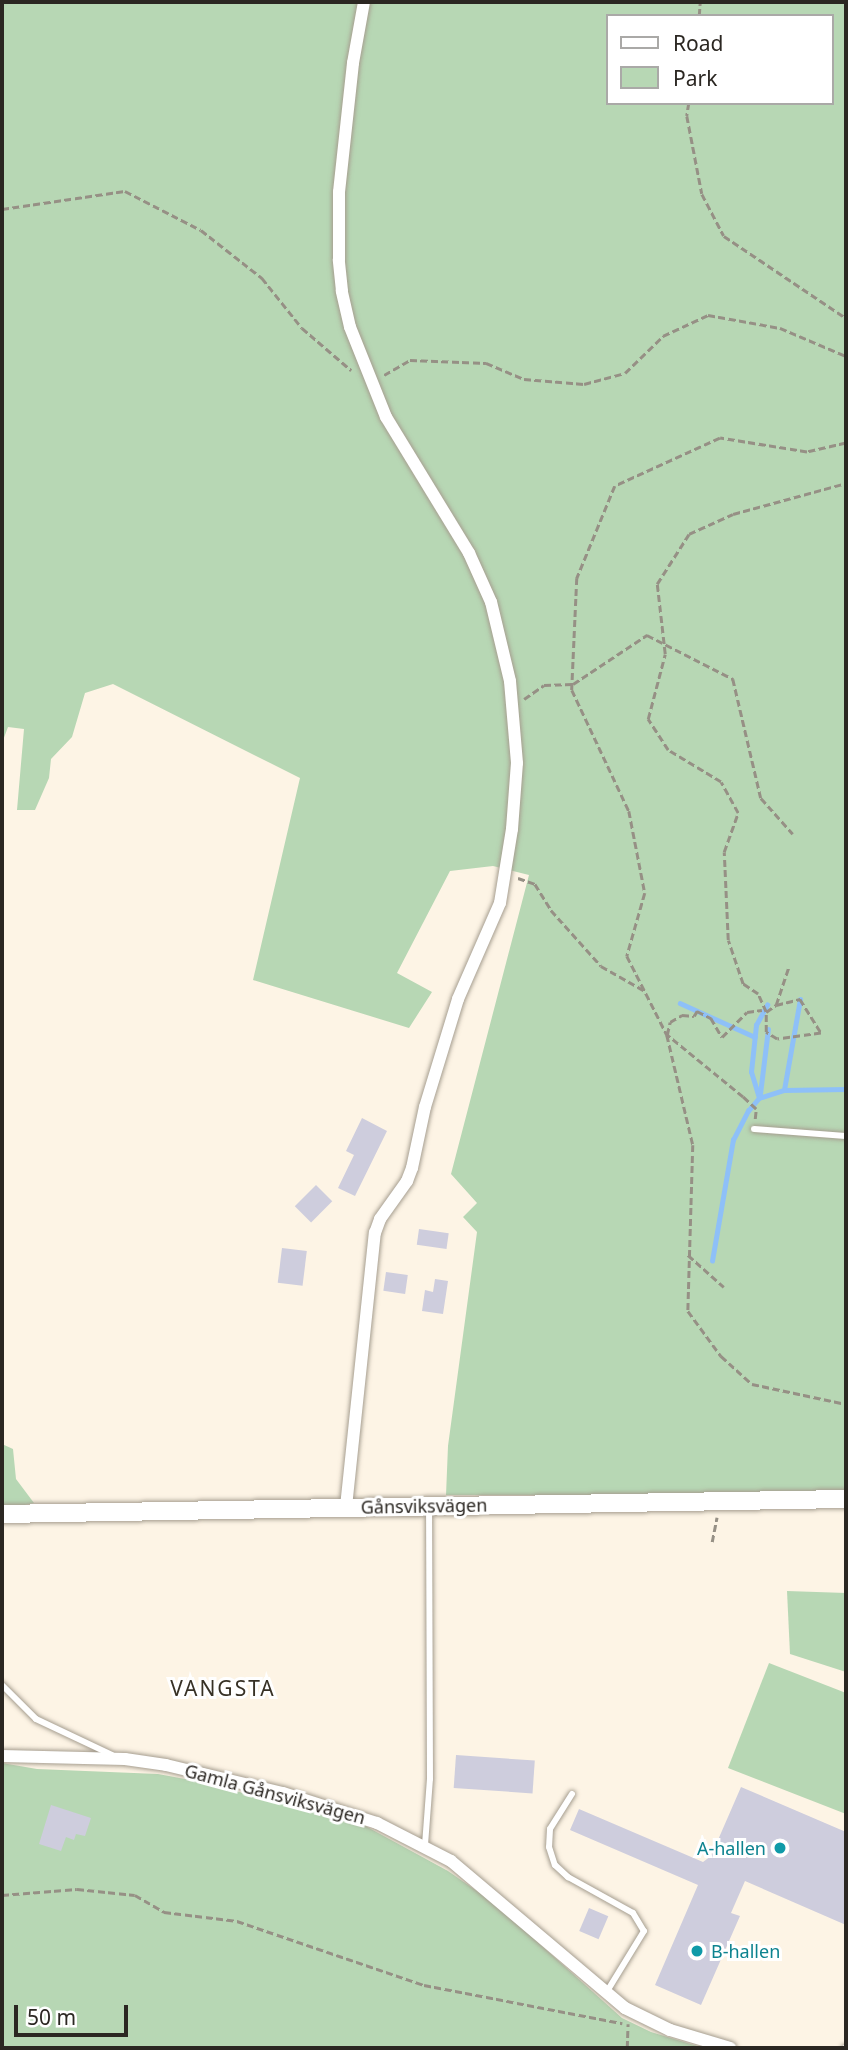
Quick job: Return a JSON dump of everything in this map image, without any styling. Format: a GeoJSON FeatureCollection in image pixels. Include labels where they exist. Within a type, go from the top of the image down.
{"type":"FeatureCollection","features":[{"type":"Feature","properties":{"kind":"main road","name":"Gånsviksvägen"},"geometry":{"type":"LineString","coordinates":[[2,1514],[846,1499]]}},
{"type":"Feature","properties":{"kind":"street"},"geometry":{"type":"LineString","coordinates":[[346,1507],[375,1233],[380,1219],[407,1181],[412,1168],[425,1107],[458,999],[500,903],[506,875],[516,763],[512,707],[498,621],[482,580],[386,417],[350,327],[342,291],[338,228],[343,146],[364,2]]}},
{"type":"Feature","properties":{"kind":"street","name":"Gamla Gånsviksvägen"},"geometry":{"type":"LineString","coordinates":[[2,1756],[120,1759],[166,1765],[283,1793],[377,1823],[425,1844],[494,1895],[606,1993],[645,2020],[730,2048]]}},
{"type":"Feature","properties":{"kind":"lane"},"geometry":{"type":"LineString","coordinates":[[754,1129],[846,1136]]}},
{"type":"Feature","properties":{"kind":"lane"},"geometry":{"type":"LineString","coordinates":[[425,1844],[430,1779],[429,1506]]}},
{"type":"Feature","properties":{"kind":"lane"},"geometry":{"type":"LineString","coordinates":[[2,1685],[36,1718],[120,1759]]}},
{"type":"Feature","properties":{"kind":"lane"},"geometry":{"type":"LineString","coordinates":[[572,1794],[550,1829],[549,1847],[555,1865],[568,1877],[633,1913],[645,1931],[606,1993]]}},
{"type":"Feature","properties":{"kind":"path"},"geometry":{"type":"LineString","coordinates":[[688,105],[687,116],[702,194],[724,236],[846,318]]}},
{"type":"Feature","properties":{"kind":"path"},"geometry":{"type":"LineString","coordinates":[[2,209],[125,191],[201,230],[262,278],[302,328],[321,346],[370,382],[410,360],[486,363],[524,379],[584,384],[625,373],[663,336],[708,315],[780,328],[846,356]]}},
{"type":"Feature","properties":{"kind":"path"},"geometry":{"type":"LineString","coordinates":[[846,443],[807,453],[720,438],[615,486],[578,578],[572,684],[572,690],[629,811],[645,893],[627,956],[667,1035],[693,1145],[688,1311],[721,1356],[752,1384],[846,1404]]}},
{"type":"Feature","properties":{"kind":"path"},"geometry":{"type":"LineString","coordinates":[[667,1035],[670,1022],[682,1015],[694,1016],[697,1012],[710,1018],[722,1037],[747,1012],[764,1011],[800,999],[821,1033],[778,1039],[768,1033],[764,1011],[758,994],[743,984],[728,940],[724,852],[738,813],[721,782],[668,750],[648,719],[665,654],[657,584],[689,534],[733,514],[846,483]]}},
{"type":"Feature","properties":{"kind":"path"},"geometry":{"type":"LineString","coordinates":[[512,707],[544,685],[572,684],[647,635],[733,679],[761,797],[793,834]]}},
{"type":"Feature","properties":{"kind":"path"},"geometry":{"type":"LineString","coordinates":[[506,875],[536,884],[551,910],[601,967],[645,991]]}},
{"type":"Feature","properties":{"kind":"path"},"geometry":{"type":"LineString","coordinates":[[776,1005],[789,966]]}},
{"type":"Feature","properties":{"kind":"path"},"geometry":{"type":"LineString","coordinates":[[667,1035],[756,1110]]}},
{"type":"Feature","properties":{"kind":"path"},"geometry":{"type":"LineString","coordinates":[[688,1255],[724,1287]]}},
{"type":"Feature","properties":{"kind":"path"},"geometry":{"type":"LineString","coordinates":[[712,1542],[720,1500]]}},
{"type":"Feature","properties":{"kind":"path"},"geometry":{"type":"LineString","coordinates":[[2,1895],[77,1889],[135,1895],[164,1912],[237,1921],[424,1984],[622,2023],[631,2018],[626,2029],[627,2048]]}},
{"type":"Feature","properties":{"kind":"green space"},"geometry":{"type":"Polygon","coordinates":[[[2,2],[846,2],[846,1495],[446,1495],[448,1446],[477,1232],[463,1217],[477,1203],[451,1174],[529,875],[493,866],[450,871],[397,973],[432,992],[409,1028],[253,980],[300,778],[113,684],[85,693],[72,737],[51,759],[49,778],[35,810],[17,810],[24,729],[8,727],[2,743],[2,2]]]}},
{"type":"Feature","properties":{"kind":"green space"},"geometry":{"type":"Polygon","coordinates":[[[2,1444],[13,1449],[16,1479],[34,1503],[2,1510],[2,1444]]]}},
{"type":"Feature","properties":{"kind":"green space"},"geometry":{"type":"Polygon","coordinates":[[[787,1591],[846,1593],[846,1672],[790,1654],[787,1591]]]}},
{"type":"Feature","properties":{"kind":"green space"},"geometry":{"type":"Polygon","coordinates":[[[769,1663],[846,1693],[846,1814],[728,1768],[769,1663]]]}},
{"type":"Feature","properties":{"kind":"green space"},"geometry":{"type":"Polygon","coordinates":[[[2,1763],[37,1769],[158,1774],[196,1781],[360,1823],[448,1871],[494,1903],[622,2018],[651,2032],[704,2048],[2,2048],[2,1763]]]}},
{"type":"Feature","properties":{"kind":"building"},"geometry":{"type":"Polygon","coordinates":[[[362,1118],[387,1131],[355,1196],[338,1188],[354,1155],[346,1151],[362,1118]]]}},
{"type":"Feature","properties":{"kind":"building"},"geometry":{"type":"Polygon","coordinates":[[[316,1185],[332,1201],[311,1222],[295,1206],[316,1185]]]}},
{"type":"Feature","properties":{"kind":"building"},"geometry":{"type":"Polygon","coordinates":[[[419,1229],[449,1233],[446,1249],[417,1245],[419,1229]]]}},
{"type":"Feature","properties":{"kind":"building"},"geometry":{"type":"Polygon","coordinates":[[[282,1248],[307,1251],[303,1286],[278,1283],[282,1248]]]}},
{"type":"Feature","properties":{"kind":"building"},"geometry":{"type":"Polygon","coordinates":[[[386,1272],[408,1275],[405,1294],[383,1291],[386,1272]]]}},
{"type":"Feature","properties":{"kind":"building"},"geometry":{"type":"Polygon","coordinates":[[[435,1279],[448,1281],[443,1314],[422,1311],[425,1290],[433,1292],[435,1279]]]}},
{"type":"Feature","properties":{"kind":"building"},"geometry":{"type":"Polygon","coordinates":[[[456,1755],[535,1761],[533,1793],[454,1788],[456,1755]]]}},
{"type":"Feature","properties":{"kind":"building"},"geometry":{"type":"Polygon","coordinates":[[[741,1787],[846,1832],[846,1925],[745,1881],[731,1913],[740,1916],[701,2005],[655,1985],[698,1885],[570,1830],[579,1809],[703,1862],[711,1856],[741,1787]]]}},
{"type":"Feature","properties":{"kind":"building"},"geometry":{"type":"Polygon","coordinates":[[[51,1805],[91,1818],[85,1836],[76,1834],[74,1840],[66,1837],[61,1851],[39,1844],[51,1805]]]}},
{"type":"Feature","properties":{"kind":"building"},"geometry":{"type":"Polygon","coordinates":[[[589,1908],[608,1916],[599,1939],[579,1931],[589,1908]]]}},
{"type":"Feature","properties":{"kind":"waterway"},"geometry":{"type":"LineString","coordinates":[[784,1090],[800,999]]}},
{"type":"Feature","properties":{"kind":"waterway"},"geometry":{"type":"LineString","coordinates":[[680,1003],[755,1037]]}},
{"type":"Feature","properties":{"kind":"waterway"},"geometry":{"type":"LineString","coordinates":[[759,1098],[751,1072],[756,1025],[767,1005]]}},
{"type":"Feature","properties":{"kind":"waterway"},"geometry":{"type":"LineString","coordinates":[[760,1094],[768,1029]]}},
{"type":"Feature","properties":{"kind":"waterway"},"geometry":{"type":"LineString","coordinates":[[712,1261],[733,1140],[748,1111],[759,1098],[784,1090],[846,1089]]}},
{"type":"Feature","properties":{"kind":"place","name":"A-hallen"},"geometry":{"type":"Point","coordinates":[780,1848]}},
{"type":"Feature","properties":{"kind":"place","name":"B-hallen"},"geometry":{"type":"Point","coordinates":[697,1951]}},
{"type":"Feature","properties":{"kind":"district","name":"VANGSTA"},"geometry":{"type":"Point","coordinates":[223,1688]}}]}
